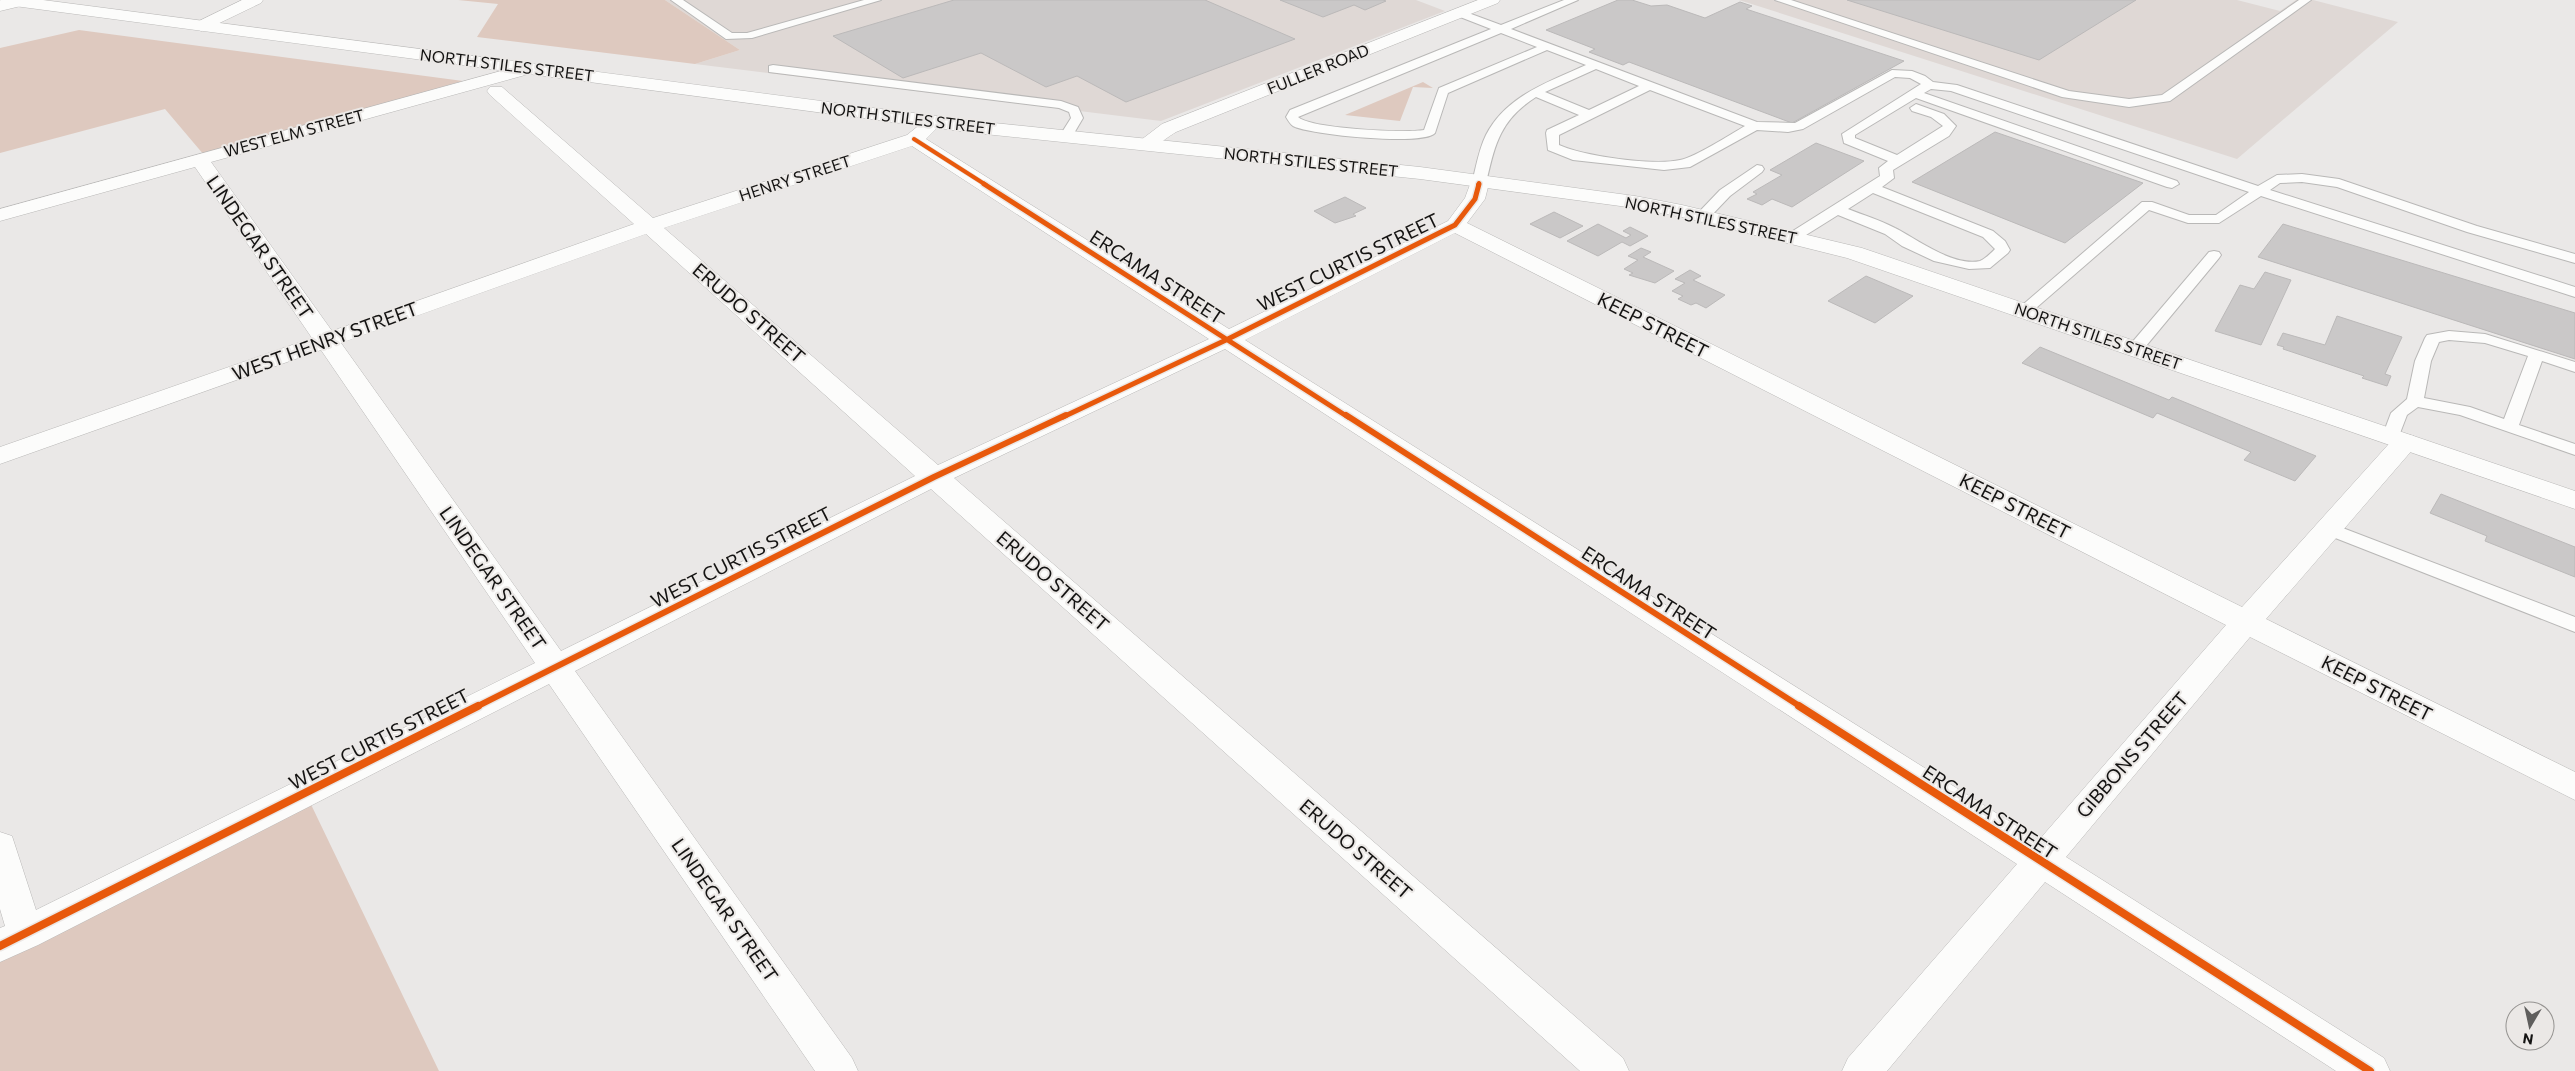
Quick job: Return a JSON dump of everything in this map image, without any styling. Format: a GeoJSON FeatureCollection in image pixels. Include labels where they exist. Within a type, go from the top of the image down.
{"type":"FeatureCollection","features":[{"type":"Feature","properties":{"kind":"street"},"geometry":{"type":"LineString","coordinates":[[201,26],[255,0]]}},
{"type":"Feature","properties":{"kind":"street","name":"FULLER ROAD"},"geometry":{"type":"LineString","coordinates":[[1146,144],[1169,128],[1492,0]]}},
{"type":"Feature","properties":{"kind":"street","name":"NORTH STILES STREET"},"geometry":{"type":"LineString","coordinates":[[0,6],[13,1],[530,68],[925,130],[1065,137],[1146,144],[1420,173],[1479,183],[1634,202],[1793,237],[1854,253],[2575,500]]}},
{"type":"Feature","properties":{"kind":"street","name":"WEST ELM STREET"},"geometry":{"type":"LineString","coordinates":[[0,215],[530,68]]}},
{"type":"Feature","properties":{"kind":"street","name":"ERUDO STREET"},"geometry":{"type":"LineString","coordinates":[[496,91],[1609,1071]]}},
{"type":"Feature","properties":{"kind":"street","name":"HENRY STREET"},"geometry":{"type":"LineString","coordinates":[[649,226],[925,130]]}},
{"type":"Feature","properties":{"kind":"street","name":"ERCAMA STREET"},"geometry":{"type":"LineString","coordinates":[[925,130],[1226,340],[2040,862],[2370,1071]]}},
{"type":"Feature","properties":{"kind":"street","name":"LINDEGAR STREET"},"geometry":{"type":"LineString","coordinates":[[199,159],[838,1071]]}},
{"type":"Feature","properties":{"kind":"street","name":"WEST CURTIS STREET"},"geometry":{"type":"LineString","coordinates":[[12,940],[934,477],[1226,340],[1455,226],[1475,199],[1479,183]]}},
{"type":"Feature","properties":{"kind":"street","name":"WEST HENRY STREET"},"geometry":{"type":"LineString","coordinates":[[0,456],[649,226]]}},
{"type":"Feature","properties":{"kind":"street","name":"KEEP STREET"},"geometry":{"type":"LineString","coordinates":[[1455,226],[2575,787]]}},
{"type":"Feature","properties":{"kind":"street","name":"GIBBONS STREET"},"geometry":{"type":"LineString","coordinates":[[1862,1071],[2327,528],[2398,439]]}},
{"type":"Feature","properties":{"kind":"street"},"geometry":{"type":"LineString","coordinates":[[0,846],[12,940]]}},
{"type":"Feature","properties":{"kind":"lane"},"geometry":{"type":"LineString","coordinates":[[676,0],[730,37],[748,36],[876,0]]}},
{"type":"Feature","properties":{"kind":"lane"},"geometry":{"type":"LineString","coordinates":[[1548,46],[1443,91],[1428,133],[1423,135],[1405,136],[1313,127],[1295,122],[1292,117],[1294,113],[1573,0]]}},
{"type":"Feature","properties":{"kind":"lane"},"geometry":{"type":"LineString","coordinates":[[1780,0],[2066,94],[2110,103],[2148,104],[2166,98],[2306,0]]}},
{"type":"Feature","properties":{"kind":"lane"},"geometry":{"type":"LineString","coordinates":[[1459,13],[1755,126],[1788,128],[1799,126],[1892,74],[1906,73],[1923,78],[1929,85]]}},
{"type":"Feature","properties":{"kind":"lane"},"geometry":{"type":"LineString","coordinates":[[1479,183],[1492,136],[1499,122],[1509,110],[1536,93],[1596,65]]}},
{"type":"Feature","properties":{"kind":"lane"},"geometry":{"type":"LineString","coordinates":[[772,69],[1061,105],[1074,110],[1077,118],[1065,137]]}},
{"type":"Feature","properties":{"kind":"lane"},"geometry":{"type":"LineString","coordinates":[[1898,160],[1858,146],[1849,140],[1848,134],[1929,85],[1953,88],[2259,191],[2575,292]]}},
{"type":"Feature","properties":{"kind":"lane"},"geometry":{"type":"LineString","coordinates":[[1649,86],[1552,133],[1553,147],[1573,156],[1664,166],[1686,164],[1755,126]]}},
{"type":"Feature","properties":{"kind":"lane"},"geometry":{"type":"LineString","coordinates":[[1536,93],[1589,115]]}},
{"type":"Feature","properties":{"kind":"lane"},"geometry":{"type":"LineString","coordinates":[[1915,94],[2172,184]]}},
{"type":"Feature","properties":{"kind":"lane"},"geometry":{"type":"LineString","coordinates":[[1793,237],[1873,188],[1887,178],[1886,168],[1944,133],[1950,126],[1947,120],[1901,102]]}},
{"type":"Feature","properties":{"kind":"lane"},"geometry":{"type":"LineString","coordinates":[[2024,311],[2191,167]]}},
{"type":"Feature","properties":{"kind":"lane"},"geometry":{"type":"LineString","coordinates":[[1702,216],[1725,193],[1757,169]]}},
{"type":"Feature","properties":{"kind":"lane"},"geometry":{"type":"LineString","coordinates":[[2147,205],[2188,219],[2219,219],[2277,179],[2302,178],[2338,184],[2472,229],[2575,259]]}},
{"type":"Feature","properties":{"kind":"lane"},"geometry":{"type":"LineString","coordinates":[[1837,210],[1890,231],[1907,243],[1947,260],[1969,265],[1985,265],[2003,250],[2000,244],[1988,234],[1873,188]]}},
{"type":"Feature","properties":{"kind":"lane"},"geometry":{"type":"LineString","coordinates":[[2135,349],[2214,254]]}},
{"type":"Feature","properties":{"kind":"lane"},"geometry":{"type":"LineString","coordinates":[[2398,439],[2399,413],[2415,401],[2423,361],[2433,338],[2448,334],[2485,339],[2575,367]]}},
{"type":"Feature","properties":{"kind":"lane"},"geometry":{"type":"LineString","coordinates":[[2510,427],[2536,355]]}},
{"type":"Feature","properties":{"kind":"lane"},"geometry":{"type":"LineString","coordinates":[[2415,401],[2464,411],[2575,450]]}},
{"type":"Feature","properties":{"kind":"lane"},"geometry":{"type":"LineString","coordinates":[[2327,528],[2575,625]]}},
{"type":"Feature","properties":{"kind":"shaded area"},"geometry":{"type":"Polygon","coordinates":[[[458,0],[665,0],[740,50],[695,64],[477,37],[498,4],[458,0]]]}},
{"type":"Feature","properties":{"kind":"shaded area"},"geometry":{"type":"Polygon","coordinates":[[[665,0],[1416,0],[1445,11],[1161,121],[695,64],[740,50],[665,0]]]}},
{"type":"Feature","properties":{"kind":"shaded area"},"geometry":{"type":"Polygon","coordinates":[[[1739,0],[2237,0],[2280,11],[2296,0],[2313,0],[2398,22],[2237,159],[1739,0]]]}},
{"type":"Feature","properties":{"kind":"shaded area"},"geometry":{"type":"Polygon","coordinates":[[[79,30],[463,81],[204,155],[165,109],[0,153],[0,48],[79,30]]]}},
{"type":"Feature","properties":{"kind":"shaded area"},"geometry":{"type":"Polygon","coordinates":[[[1423,82],[1433,88],[1413,87],[1400,121],[1345,115],[1423,82]]]}},
{"type":"Feature","properties":{"kind":"shaded area"},"geometry":{"type":"Polygon","coordinates":[[[305,792],[439,1071],[0,1071],[0,942],[305,792]]]}},
{"type":"Feature","properties":{"kind":"building"},"geometry":{"type":"Polygon","coordinates":[[[954,0],[1205,0],[1295,39],[1126,102],[1077,76],[1046,87],[981,53],[903,78],[833,36],[954,0]]]}},
{"type":"Feature","properties":{"kind":"building"},"geometry":{"type":"Polygon","coordinates":[[[1280,0],[1386,1],[1365,10],[1354,5],[1323,17],[1280,0]]]}},
{"type":"Feature","properties":{"kind":"building"},"geometry":{"type":"Polygon","coordinates":[[[1618,0],[1632,0],[1651,6],[1667,5],[1705,18],[1740,2],[1752,6],[1746,9],[1904,61],[1792,123],[1629,62],[1623,65],[1589,52],[1595,49],[1546,30],[1618,0]]]}},
{"type":"Feature","properties":{"kind":"building"},"geometry":{"type":"Polygon","coordinates":[[[1847,0],[2136,0],[2039,60],[1847,0]]]}},
{"type":"Feature","properties":{"kind":"building"},"geometry":{"type":"Polygon","coordinates":[[[1995,132],[2143,183],[2065,243],[1912,182],[1995,132]]]}},
{"type":"Feature","properties":{"kind":"building"},"geometry":{"type":"Polygon","coordinates":[[[1816,143],[1864,161],[1792,207],[1772,199],[1762,205],[1747,199],[1757,194],[1753,192],[1782,175],[1770,170],[1816,143]]]}},
{"type":"Feature","properties":{"kind":"building"},"geometry":{"type":"Polygon","coordinates":[[[1345,197],[1366,208],[1353,214],[1356,216],[1335,223],[1314,211],[1345,197]]]}},
{"type":"Feature","properties":{"kind":"building"},"geometry":{"type":"Polygon","coordinates":[[[1554,212],[1583,226],[1560,238],[1530,224],[1554,212]]]}},
{"type":"Feature","properties":{"kind":"building"},"geometry":{"type":"Polygon","coordinates":[[[1598,224],[1626,238],[1631,235],[1623,231],[1630,227],[1648,236],[1630,246],[1622,242],[1598,256],[1567,241],[1598,224]]]}},
{"type":"Feature","properties":{"kind":"building"},"geometry":{"type":"Polygon","coordinates":[[[2283,224],[2575,313],[2575,359],[2258,257],[2283,224]]]}},
{"type":"Feature","properties":{"kind":"building"},"geometry":{"type":"Polygon","coordinates":[[[1641,248],[1651,252],[1643,257],[1674,271],[1655,283],[1629,275],[1633,273],[1624,269],[1638,260],[1628,256],[1641,248]]]}},
{"type":"Feature","properties":{"kind":"building"},"geometry":{"type":"Polygon","coordinates":[[[1690,270],[1701,276],[1693,280],[1725,295],[1706,308],[1696,303],[1691,305],[1678,299],[1683,296],[1672,291],[1685,283],[1675,279],[1690,270]]]}},
{"type":"Feature","properties":{"kind":"building"},"geometry":{"type":"Polygon","coordinates":[[[2265,272],[2291,280],[2261,345],[2215,331],[2240,285],[2254,289],[2265,272]]]}},
{"type":"Feature","properties":{"kind":"building"},"geometry":{"type":"Polygon","coordinates":[[[1866,276],[1913,296],[1875,323],[1828,301],[1866,276]]]}},
{"type":"Feature","properties":{"kind":"building"},"geometry":{"type":"Polygon","coordinates":[[[2337,316],[2402,337],[2385,374],[2391,376],[2387,386],[2362,378],[2364,376],[2283,349],[2284,347],[2277,345],[2283,333],[2325,345],[2337,316]]]}},
{"type":"Feature","properties":{"kind":"building"},"geometry":{"type":"Polygon","coordinates":[[[2040,347],[2169,400],[2172,397],[2316,456],[2295,481],[2244,460],[2251,452],[2157,413],[2153,418],[2022,363],[2040,347]]]}},
{"type":"Feature","properties":{"kind":"building"},"geometry":{"type":"Polygon","coordinates":[[[2441,494],[2575,547],[2575,577],[2485,541],[2487,536],[2430,513],[2441,494]]]}},
{"type":"Feature","properties":{"kind":"cycle path"},"geometry":{"type":"LineString","coordinates":[[914,139],[2370,1071]]}},
{"type":"Feature","properties":{"kind":"cycle path"},"geometry":{"type":"LineString","coordinates":[[0,946],[934,477],[1226,340],[1455,225],[1475,199],[1479,183]]}}]}
